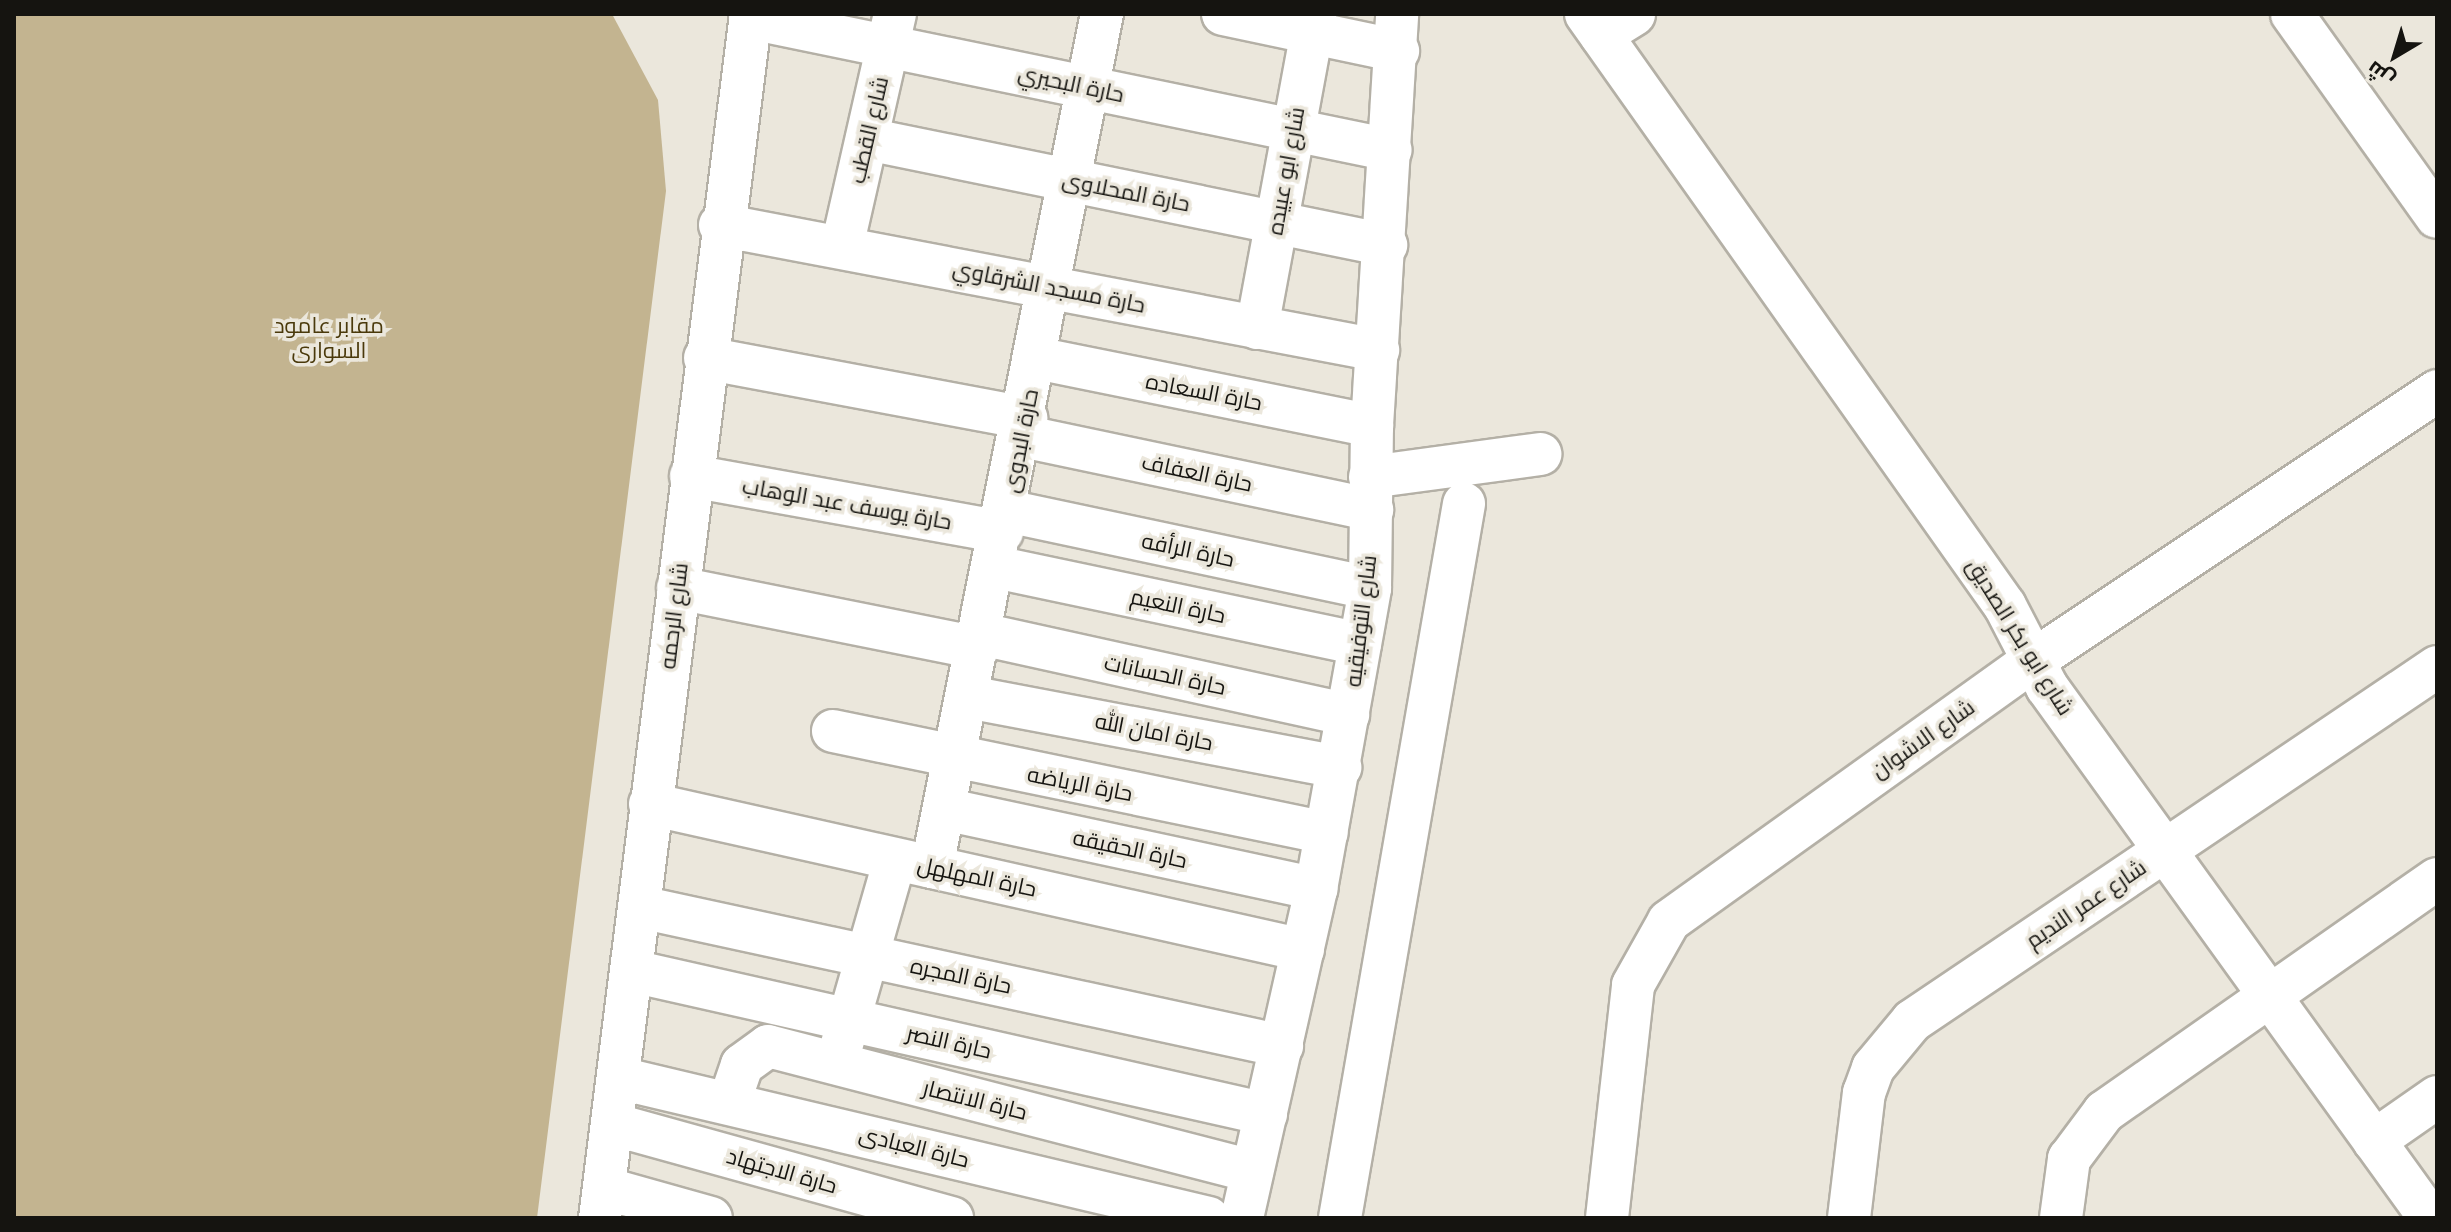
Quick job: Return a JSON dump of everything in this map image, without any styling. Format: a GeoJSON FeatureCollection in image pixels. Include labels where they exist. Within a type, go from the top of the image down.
{"type":"FeatureCollection","features":[{"type":"Feature","properties":{"kind":"street","name":"حارة البدوى"},"geometry":{"type":"LineString","coordinates":[[836,1064],[868,955],[944,809],[1024,427],[1102,14]]}},
{"type":"Feature","properties":{"kind":"street"},"geometry":{"type":"LineString","coordinates":[[1223,14],[1398,33]]}},
{"type":"Feature","properties":{"kind":"street"},"geometry":{"type":"LineString","coordinates":[[2292,14],[2437,217]]}},
{"type":"Feature","properties":{"kind":"street","name":"حارة البحيري"},"geometry":{"type":"LineString","coordinates":[[751,16],[892,30],[1088,87],[1391,150]]}},
{"type":"Feature","properties":{"kind":"street","name":"شارع الرحمه"},"geometry":{"type":"LineString","coordinates":[[602,1203],[720,225],[751,16]]}},
{"type":"Feature","properties":{"kind":"street","name":"شارع ابو بكر الصديق"},"geometry":{"type":"LineString","coordinates":[[1607,21],[2037,658],[2047,687],[2430,1218]]}},
{"type":"Feature","properties":{"kind":"street","name":"شارع ابو عبيده"},"geometry":{"type":"LineString","coordinates":[[1257,328],[1313,24]]}},
{"type":"Feature","properties":{"kind":"street","name":"شارع القطب"},"geometry":{"type":"LineString","coordinates":[[842,247],[892,30]]}},
{"type":"Feature","properties":{"kind":"street","name":"شارع التوفيقيه"},"geometry":{"type":"LineString","coordinates":[[1242,1218],[1316,889],[1370,588],[1372,426],[1398,33]]}},
{"type":"Feature","properties":{"kind":"street","name":"حارة المحلاوى"},"geometry":{"type":"LineString","coordinates":[[867,139],[1386,245]]}},
{"type":"Feature","properties":{"kind":"street","name":"حارة مسجد الشرقاوي"},"geometry":{"type":"LineString","coordinates":[[720,225],[1378,350]]}},
{"type":"Feature","properties":{"kind":"street","name":"حارة العفاف"},"geometry":{"type":"LineString","coordinates":[[705,358],[1024,427],[1371,493],[1540,454]]}},
{"type":"Feature","properties":{"kind":"street","name":"حارة السعاده"},"geometry":{"type":"LineString","coordinates":[[1036,358],[1372,426]]}},
{"type":"Feature","properties":{"kind":"street","name":"شارع الاشوان"},"geometry":{"type":"LineString","coordinates":[[1607,1218],[1633,985],[1652,942],[1687,905],[2037,658],[2437,391]]}},
{"type":"Feature","properties":{"kind":"street","name":"حارة يوسف عبد الوهاب"},"geometry":{"type":"LineString","coordinates":[[691,476],[1001,537]]}},
{"type":"Feature","properties":{"kind":"street"},"geometry":{"type":"LineString","coordinates":[[1340,1218],[1464,504]]}},
{"type":"Feature","properties":{"kind":"street","name":"حارة الرأفه"},"geometry":{"type":"LineString","coordinates":[[1001,537],[1370,588]]}},
{"type":"Feature","properties":{"kind":"street","name":"حارة النعيم"},"geometry":{"type":"LineString","coordinates":[[1001,537],[1360,644]]}},
{"type":"Feature","properties":{"kind":"street","name":"حارة الحسانات"},"geometry":{"type":"LineString","coordinates":[[678,588],[980,641],[1348,715]]}},
{"type":"Feature","properties":{"kind":"street","name":"شارع عمر النديم"},"geometry":{"type":"LineString","coordinates":[[1849,1218],[1864,1093],[1889,1045],[1912,1021],[2437,667]]}},
{"type":"Feature","properties":{"kind":"street","name":"حارة امان الله"},"geometry":{"type":"LineString","coordinates":[[968,697],[1340,767]]}},
{"type":"Feature","properties":{"kind":"street","name":"حارة الرياضه"},"geometry":{"type":"LineString","coordinates":[[833,731],[955,759],[1327,833]]}},
{"type":"Feature","properties":{"kind":"street","name":"حارة المهلهل"},"geometry":{"type":"LineString","coordinates":[[650,804],[1303,950]]}},
{"type":"Feature","properties":{"kind":"street","name":"حارة الحقيقه"},"geometry":{"type":"LineString","coordinates":[[944,809],[1316,889]]}},
{"type":"Feature","properties":{"kind":"street"},"geometry":{"type":"LineString","coordinates":[[2061,1218],[2069,1159],[2082,1134],[2437,879]]}},
{"type":"Feature","properties":{"kind":"street","name":"حارة المجره"},"geometry":{"type":"LineString","coordinates":[[640,907],[1282,1046]]}},
{"type":"Feature","properties":{"kind":"street","name":"حارة النصر"},"geometry":{"type":"LineString","coordinates":[[632,971],[1266,1114]]}},
{"type":"Feature","properties":{"kind":"street","name":"حارة الانتصار"},"geometry":{"type":"LineString","coordinates":[[729,1103],[742,1065],[768,1046],[1252,1171]]}},
{"type":"Feature","properties":{"kind":"street","name":"حارة العبادى"},"geometry":{"type":"LineString","coordinates":[[619,1078],[1209,1218]]}},
{"type":"Feature","properties":{"kind":"street"},"geometry":{"type":"LineString","coordinates":[[2374,1141],[2437,1097]]}},
{"type":"Feature","properties":{"kind":"street","name":"حارة الاجتهاد"},"geometry":{"type":"LineString","coordinates":[[612,1124],[952,1218]]}},
{"type":"Feature","properties":{"kind":"street"},"geometry":{"type":"LineString","coordinates":[[602,1203],[711,1218]]}},
{"type":"Feature","properties":{"kind":"green space","name":"مقابر عامود السوارى"},"geometry":{"type":"Polygon","coordinates":[[[14,14],[612,14],[658,100],[666,191],[537,1218],[14,1218],[14,14]]]}}]}
